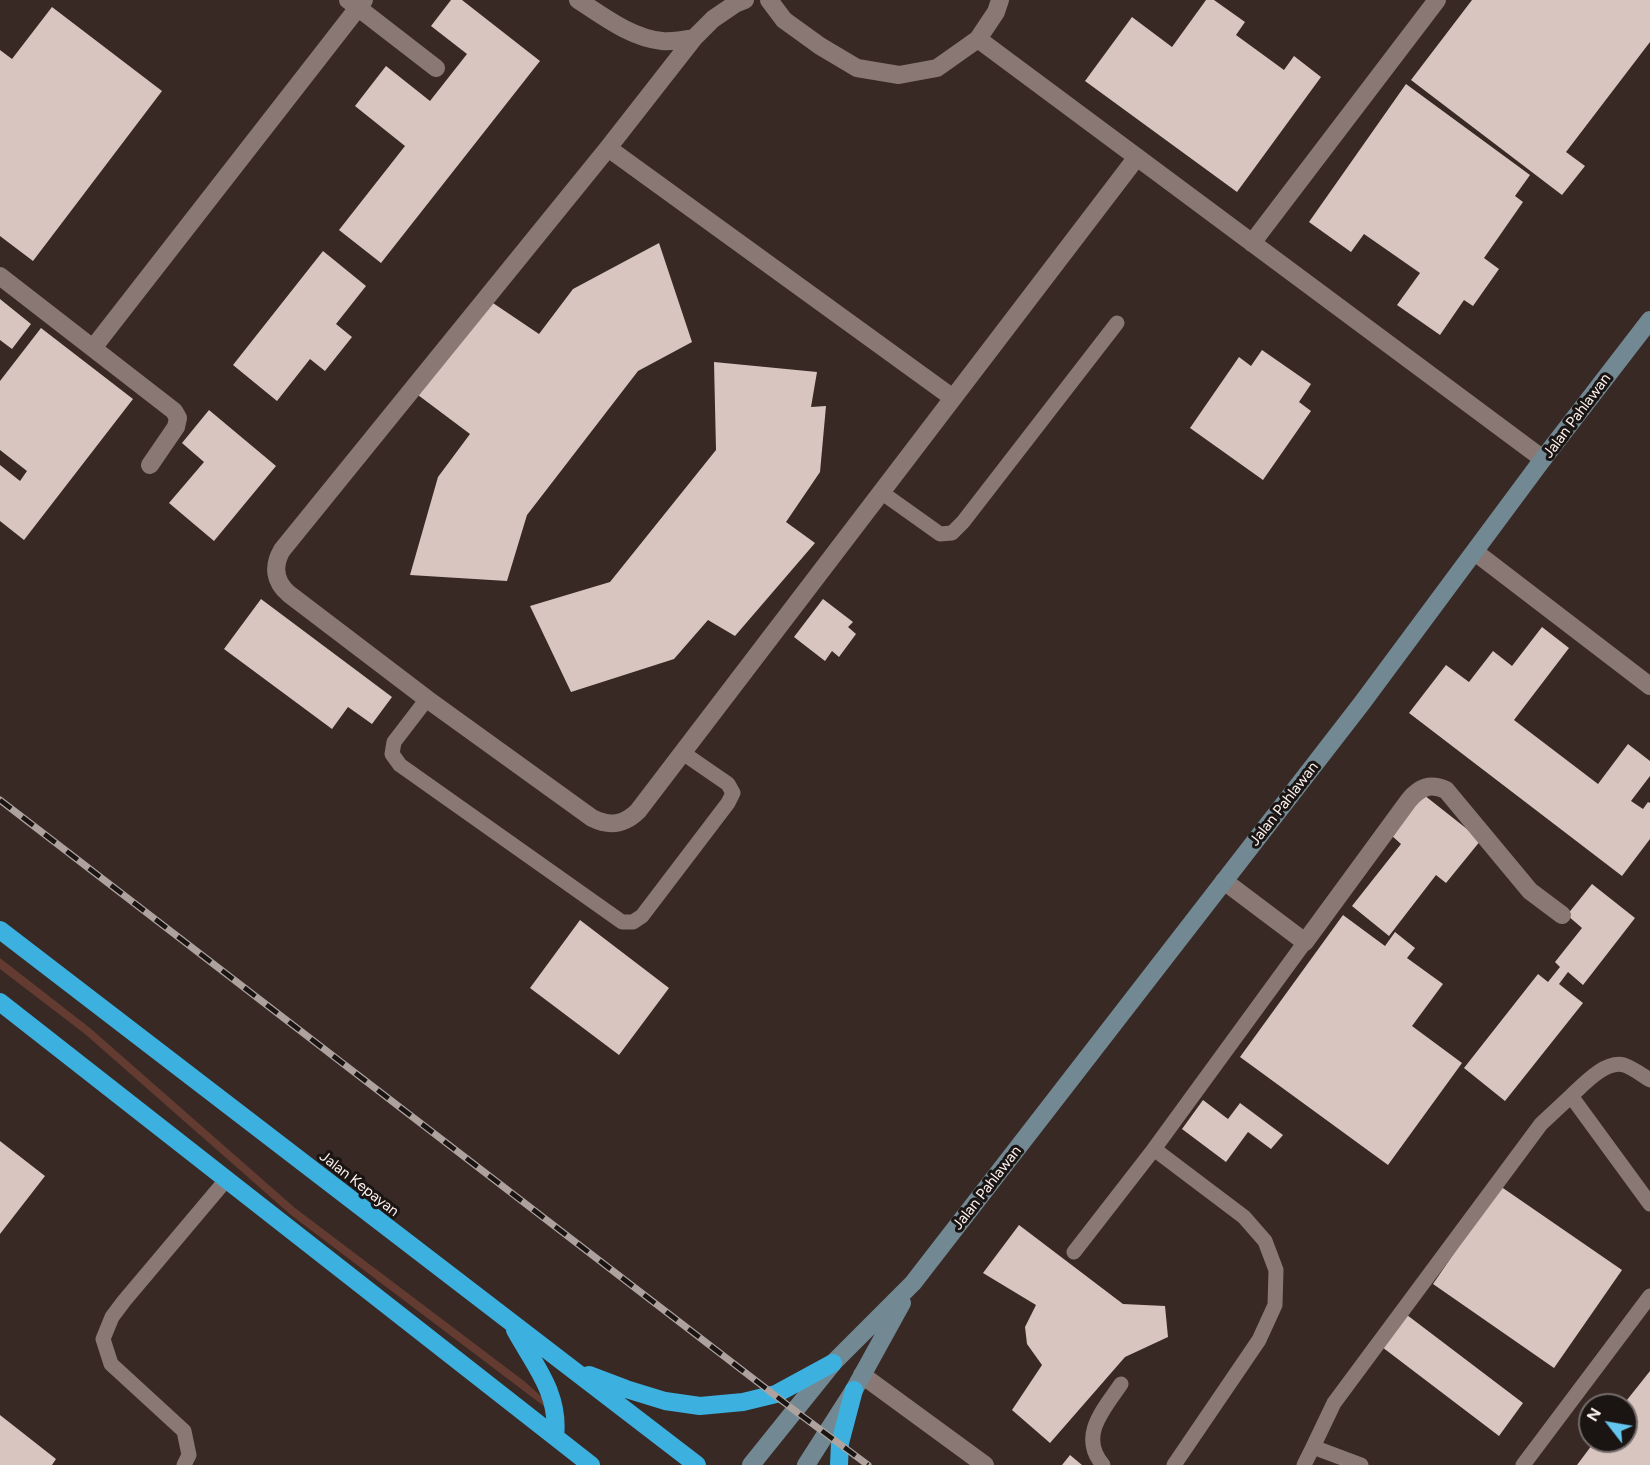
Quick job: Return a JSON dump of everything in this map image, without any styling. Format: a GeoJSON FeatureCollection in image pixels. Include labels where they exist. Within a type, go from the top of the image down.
{"type":"FeatureCollection","features":[{"type":"Feature","properties":{"kind":"highway","name":"Jalan Kepayan"},"geometry":{"type":"LineString","coordinates":[[0,930],[697,1465]]}},
{"type":"Feature","properties":{"kind":"highway"},"geometry":{"type":"LineString","coordinates":[[0,1002],[591,1465]]}},
{"type":"Feature","properties":{"kind":"highway"},"geometry":{"type":"LineString","coordinates":[[511,1324],[553,1398],[557,1420],[555,1437]]}},
{"type":"Feature","properties":{"kind":"highway"},"geometry":{"type":"LineString","coordinates":[[568,1366],[645,1395],[665,1401],[700,1406],[743,1402],[776,1394],[832,1363]]}},
{"type":"Feature","properties":{"kind":"highway"},"geometry":{"type":"LineString","coordinates":[[839,1465],[840,1443],[858,1383]]}},
{"type":"Feature","properties":{"kind":"street"},"geometry":{"type":"LineString","coordinates":[[578,0],[614,23],[659,41],[694,38]]}},
{"type":"Feature","properties":{"kind":"street"},"geometry":{"type":"LineString","coordinates":[[745,0],[713,19],[694,38],[278,557],[275,573],[282,588],[427,699],[602,823],[614,825],[623,823],[639,812],[1137,157]]}},
{"type":"Feature","properties":{"kind":"street"},"geometry":{"type":"LineString","coordinates":[[770,0],[784,20],[820,46],[857,68],[899,75],[937,68],[978,39],[996,12],[1000,0]]}},
{"type":"Feature","properties":{"kind":"street"},"geometry":{"type":"LineString","coordinates":[[1252,243],[1437,0]]}},
{"type":"Feature","properties":{"kind":"street"},"geometry":{"type":"LineString","coordinates":[[93,348],[357,3],[436,68]]}},
{"type":"Feature","properties":{"kind":"street"},"geometry":{"type":"LineString","coordinates":[[978,39],[1543,459]]}},
{"type":"Feature","properties":{"kind":"street"},"geometry":{"type":"LineString","coordinates":[[608,147],[953,398]]}},
{"type":"Feature","properties":{"kind":"street"},"geometry":{"type":"LineString","coordinates":[[0,276],[174,411],[178,418],[176,427],[150,465]]}},
{"type":"Feature","properties":{"kind":"street","name":"Jalan Pahlawan"},"geometry":{"type":"LineString","coordinates":[[751,1465],[832,1363],[913,1283],[1362,703],[1543,459],[1650,320]]}},
{"type":"Feature","properties":{"kind":"street"},"geometry":{"type":"LineString","coordinates":[[1475,552],[1650,686]]}},
{"type":"Feature","properties":{"kind":"street"},"geometry":{"type":"LineString","coordinates":[[1224,881],[1305,942],[1409,800],[1420,789],[1436,786],[1446,790],[1530,891],[1562,915]]}},
{"type":"Feature","properties":{"kind":"street","name":"Jalan Pahlawan"},"geometry":{"type":"LineString","coordinates":[[806,1465],[858,1383],[913,1283]]}},
{"type":"Feature","properties":{"kind":"street"},"geometry":{"type":"LineString","coordinates":[[858,1383],[985,1465]]}},
{"type":"Feature","properties":{"kind":"lane"},"geometry":{"type":"LineString","coordinates":[[881,492],[940,534],[952,533],[963,522],[1117,323]]}},
{"type":"Feature","properties":{"kind":"lane"},"geometry":{"type":"LineString","coordinates":[[427,699],[394,742],[392,754],[400,765],[622,922],[633,922],[642,916],[728,803],[733,793],[728,784],[683,753]]}},
{"type":"Feature","properties":{"kind":"lane"},"geometry":{"type":"LineString","coordinates":[[1074,1252],[1154,1149],[1305,942]]}},
{"type":"Feature","properties":{"kind":"lane"},"geometry":{"type":"LineString","coordinates":[[1304,1465],[1335,1403],[1541,1124],[1570,1096],[1602,1071],[1618,1064],[1626,1065],[1650,1080]]}},
{"type":"Feature","properties":{"kind":"lane"},"geometry":{"type":"LineString","coordinates":[[1570,1096],[1650,1204]]}},
{"type":"Feature","properties":{"kind":"lane"},"geometry":{"type":"LineString","coordinates":[[1154,1149],[1244,1217],[1265,1241],[1276,1270],[1275,1305],[1259,1340],[1174,1465]]}},
{"type":"Feature","properties":{"kind":"lane"},"geometry":{"type":"LineString","coordinates":[[184,1465],[189,1455],[184,1431],[111,1364],[104,1339],[112,1317],[124,1301],[226,1180]]}},
{"type":"Feature","properties":{"kind":"lane"},"geometry":{"type":"LineString","coordinates":[[1523,1465],[1650,1296]]}},
{"type":"Feature","properties":{"kind":"lane"},"geometry":{"type":"LineString","coordinates":[[1103,1465],[1093,1451],[1093,1430],[1098,1418],[1121,1384]]}},
{"type":"Feature","properties":{"kind":"lane"},"geometry":{"type":"LineString","coordinates":[[1313,1448],[1361,1465]]}},
{"type":"Feature","properties":{"kind":"shaded area"},"geometry":{"type":"Polygon","coordinates":[[[0,958],[90,1028],[295,1208],[524,1381],[552,1406],[549,1410],[291,1215],[85,1034],[0,969],[0,958]]]}},
{"type":"Feature","properties":{"kind":"building"},"geometry":{"type":"Polygon","coordinates":[[[451,0],[462,0],[540,61],[381,263],[339,230],[405,146],[355,106],[386,66],[430,101],[467,54],[431,26],[451,0]]]}},
{"type":"Feature","properties":{"kind":"building"},"geometry":{"type":"Polygon","coordinates":[[[1206,0],[1214,0],[1245,22],[1236,35],[1284,70],[1294,56],[1321,77],[1237,192],[1085,81],[1132,17],[1172,47],[1206,0]]]}},
{"type":"Feature","properties":{"kind":"building"},"geometry":{"type":"Polygon","coordinates":[[[1472,0],[1650,0],[1650,42],[1566,152],[1585,166],[1562,195],[1411,80],[1472,0]]]}},
{"type":"Feature","properties":{"kind":"building"},"geometry":{"type":"Polygon","coordinates":[[[52,7],[162,91],[33,261],[0,236],[0,50],[12,59],[52,7]]]}},
{"type":"Feature","properties":{"kind":"building"},"geometry":{"type":"Polygon","coordinates":[[[1406,84],[1530,175],[1515,196],[1523,202],[1484,258],[1499,269],[1473,306],[1464,300],[1440,335],[1397,305],[1420,273],[1364,234],[1351,252],[1309,222],[1406,84]]]}},
{"type":"Feature","properties":{"kind":"building"},"geometry":{"type":"Polygon","coordinates":[[[659,243],[692,342],[638,371],[527,515],[507,581],[410,575],[438,477],[470,434],[418,395],[490,301],[539,334],[573,289],[659,243]]]}},
{"type":"Feature","properties":{"kind":"building"},"geometry":{"type":"Polygon","coordinates":[[[323,251],[366,286],[336,324],[352,337],[325,371],[310,359],[277,401],[233,365],[323,251]]]}},
{"type":"Feature","properties":{"kind":"building"},"geometry":{"type":"Polygon","coordinates":[[[0,299],[31,324],[12,349],[0,340],[0,299]]]}},
{"type":"Feature","properties":{"kind":"building"},"geometry":{"type":"Polygon","coordinates":[[[41,328],[133,399],[24,540],[0,521],[0,465],[20,481],[27,471],[0,450],[0,381],[41,328]]]}},
{"type":"Feature","properties":{"kind":"building"},"geometry":{"type":"Polygon","coordinates":[[[1262,350],[1311,384],[1299,402],[1311,411],[1263,480],[1190,428],[1239,357],[1251,366],[1262,350]]]}},
{"type":"Feature","properties":{"kind":"building"},"geometry":{"type":"Polygon","coordinates":[[[714,362],[817,372],[811,407],[826,406],[820,472],[786,522],[815,543],[735,636],[708,620],[674,659],[571,692],[530,606],[610,582],[716,450],[714,362]]]}},
{"type":"Feature","properties":{"kind":"building"},"geometry":{"type":"Polygon","coordinates":[[[209,410],[276,466],[214,541],[169,503],[204,462],[182,443],[209,410]]]}},
{"type":"Feature","properties":{"kind":"building"},"geometry":{"type":"Polygon","coordinates":[[[261,599],[392,697],[372,724],[348,707],[332,729],[224,649],[261,599]]]}},
{"type":"Feature","properties":{"kind":"building"},"geometry":{"type":"Polygon","coordinates":[[[823,599],[853,622],[848,627],[856,634],[839,657],[832,651],[825,661],[794,637],[823,599]]]}},
{"type":"Feature","properties":{"kind":"building"},"geometry":{"type":"Polygon","coordinates":[[[1542,627],[1569,648],[1514,720],[1598,784],[1628,744],[1650,761],[1650,776],[1631,801],[1643,809],[1648,802],[1650,803],[1650,839],[1622,876],[1409,713],[1446,665],[1469,682],[1493,651],[1512,666],[1542,627]]]}},
{"type":"Feature","properties":{"kind":"building"},"geometry":{"type":"Polygon","coordinates":[[[1424,795],[1481,840],[1446,883],[1436,875],[1389,936],[1352,906],[1401,844],[1391,835],[1424,795]]]}},
{"type":"Feature","properties":{"kind":"building"},"geometry":{"type":"Polygon","coordinates":[[[1592,884],[1635,918],[1583,985],[1568,972],[1559,984],[1583,1003],[1505,1101],[1464,1068],[1538,974],[1548,982],[1560,967],[1555,962],[1582,928],[1567,915],[1592,884]]]}},
{"type":"Feature","properties":{"kind":"building"},"geometry":{"type":"Polygon","coordinates":[[[1343,915],[1385,946],[1395,932],[1415,948],[1407,958],[1443,984],[1412,1026],[1462,1063],[1388,1165],[1240,1057],[1343,915]]]}},
{"type":"Feature","properties":{"kind":"building"},"geometry":{"type":"Polygon","coordinates":[[[580,920],[669,988],[619,1055],[530,988],[580,920]]]}},
{"type":"Feature","properties":{"kind":"building"},"geometry":{"type":"Polygon","coordinates":[[[1203,1100],[1228,1119],[1240,1103],[1283,1135],[1271,1149],[1248,1132],[1226,1162],[1182,1129],[1203,1100]]]}},
{"type":"Feature","properties":{"kind":"building"},"geometry":{"type":"Polygon","coordinates":[[[0,1141],[45,1176],[0,1234],[0,1141]]]}},
{"type":"Feature","properties":{"kind":"building"},"geometry":{"type":"Polygon","coordinates":[[[1500,1186],[1622,1270],[1554,1368],[1433,1284],[1500,1186]]]}},
{"type":"Feature","properties":{"kind":"building"},"geometry":{"type":"Polygon","coordinates":[[[1019,1225],[1123,1304],[1165,1306],[1168,1337],[1125,1357],[1050,1443],[1012,1410],[1042,1365],[1027,1344],[1025,1327],[1036,1305],[983,1273],[1019,1225]]]}},
{"type":"Feature","properties":{"kind":"building"},"geometry":{"type":"Polygon","coordinates":[[[1407,1315],[1523,1403],[1499,1436],[1382,1347],[1407,1315]]]}},
{"type":"Feature","properties":{"kind":"building"},"geometry":{"type":"Polygon","coordinates":[[[1650,1371],[1650,1465],[1577,1465],[1586,1453],[1638,1453],[1638,1393],[1633,1393],[1650,1371]]]}},
{"type":"Feature","properties":{"kind":"building"},"geometry":{"type":"Polygon","coordinates":[[[0,1415],[56,1459],[52,1465],[0,1465],[0,1415]]]}},
{"type":"Feature","properties":{"kind":"building"},"geometry":{"type":"Polygon","coordinates":[[[1070,1455],[1082,1465],[1062,1465],[1070,1455]]]}},
{"type":"Feature","properties":{"kind":"railway"},"geometry":{"type":"LineString","coordinates":[[0,800],[868,1465]]}}]}
